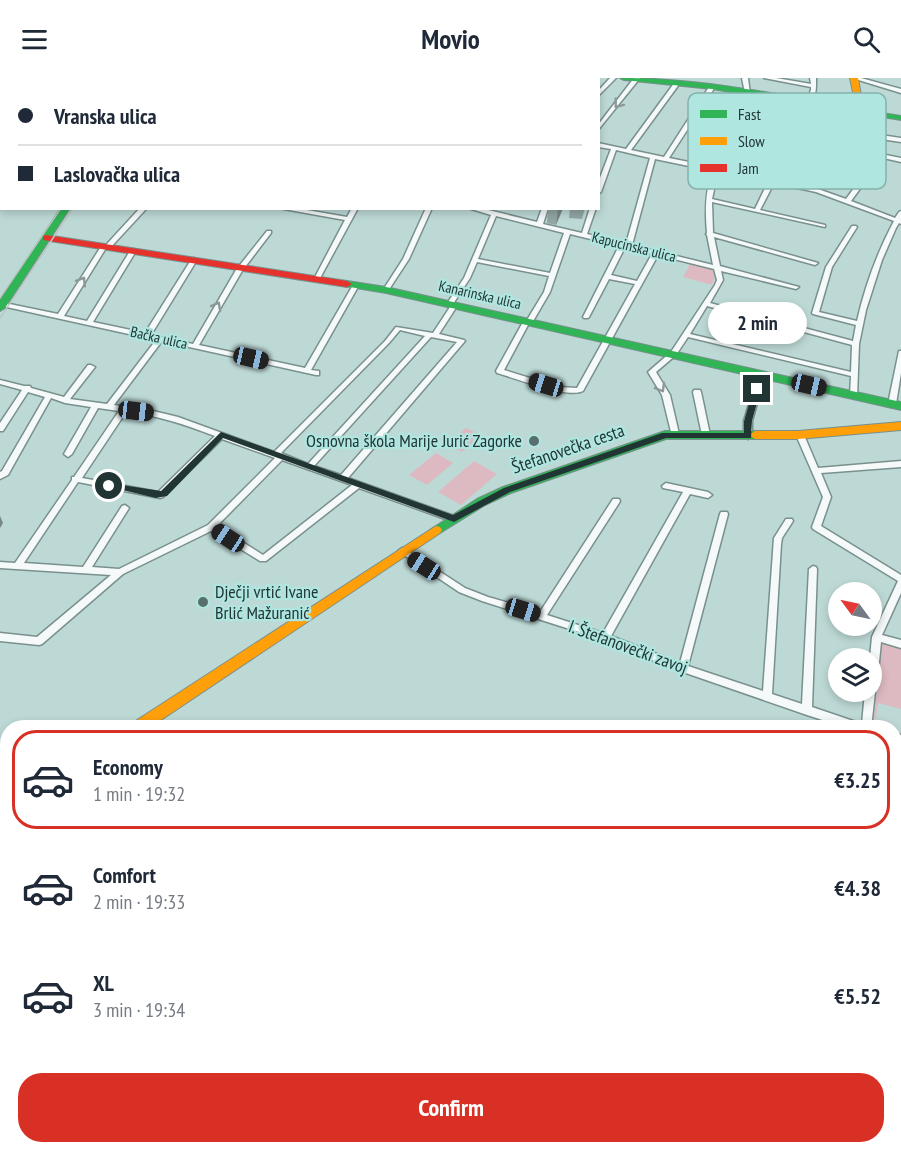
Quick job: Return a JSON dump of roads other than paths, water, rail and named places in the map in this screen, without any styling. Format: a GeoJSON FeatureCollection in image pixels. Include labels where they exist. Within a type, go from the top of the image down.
{"type":"FeatureCollection","features":[{"type":"Feature","properties":{"kind":"street"},"geometry":{"type":"LineString","coordinates":[[600,93],[613,78]]}},
{"type":"Feature","properties":{"kind":"street"},"geometry":{"type":"LineString","coordinates":[[600,126],[632,78],[748,89],[767,93]]}},
{"type":"Feature","properties":{"kind":"street"},"geometry":{"type":"LineString","coordinates":[[767,78],[814,86]]}},
{"type":"Feature","properties":{"kind":"street"},"geometry":{"type":"LineString","coordinates":[[812,93],[813,78]]}},
{"type":"Feature","properties":{"kind":"street"},"geometry":{"type":"LineString","coordinates":[[858,93],[855,78],[901,91]]}},
{"type":"Feature","properties":{"kind":"street"},"geometry":{"type":"LineString","coordinates":[[628,150],[673,81]]}},
{"type":"Feature","properties":{"kind":"street"},"geometry":{"type":"LineString","coordinates":[[708,93],[712,87]]}},
{"type":"Feature","properties":{"kind":"street"},"geometry":{"type":"LineString","coordinates":[[886,115],[901,118]]}},
{"type":"Feature","properties":{"kind":"street"},"geometry":{"type":"LineString","coordinates":[[666,159],[688,125]]}},
{"type":"Feature","properties":{"kind":"street"},"geometry":{"type":"LineString","coordinates":[[886,138],[901,140]]}},
{"type":"Feature","properties":{"kind":"street"},"geometry":{"type":"LineString","coordinates":[[600,145],[688,163]]}},
{"type":"Feature","properties":{"kind":"street"},"geometry":{"type":"LineString","coordinates":[[600,186],[614,148]]}},
{"type":"Feature","properties":{"kind":"street"},"geometry":{"type":"LineString","coordinates":[[886,155],[901,160]]}},
{"type":"Feature","properties":{"kind":"street"},"geometry":{"type":"LineString","coordinates":[[586,318],[606,276],[626,246],[653,156]]}},
{"type":"Feature","properties":{"kind":"street"},"geometry":{"type":"LineString","coordinates":[[675,434],[666,395],[652,372],[674,353],[720,280],[709,234],[712,189]]}},
{"type":"Feature","properties":{"kind":"street"},"geometry":{"type":"LineString","coordinates":[[758,210],[768,189]]}},
{"type":"Feature","properties":{"kind":"street"},"geometry":{"type":"LineString","coordinates":[[809,189],[899,222]]}},
{"type":"Feature","properties":{"kind":"street"},"geometry":{"type":"LineString","coordinates":[[847,202],[857,189]]}},
{"type":"Feature","properties":{"kind":"street"},"geometry":{"type":"LineString","coordinates":[[710,200],[823,226]]}},
{"type":"Feature","properties":{"kind":"street"},"geometry":{"type":"LineString","coordinates":[[3,300],[65,210]]}},
{"type":"Feature","properties":{"kind":"street"},"geometry":{"type":"LineString","coordinates":[[60,316],[106,247],[142,210]]}},
{"type":"Feature","properties":{"kind":"street"},"geometry":{"type":"LineString","coordinates":[[294,210],[350,219]]}},
{"type":"Feature","properties":{"kind":"street"},"geometry":{"type":"LineString","coordinates":[[317,279],[355,210]]}},
{"type":"Feature","properties":{"kind":"street"},"geometry":{"type":"LineString","coordinates":[[386,290],[406,259],[428,210]]}},
{"type":"Feature","properties":{"kind":"street"},"geometry":{"type":"LineString","coordinates":[[539,225],[544,210]]}},
{"type":"Feature","properties":{"kind":"street"},"geometry":{"type":"LineString","coordinates":[[584,235],[592,210]]}},
{"type":"Feature","properties":{"kind":"street"},"geometry":{"type":"LineString","coordinates":[[310,466],[432,334],[451,306],[476,260],[497,212]]}},
{"type":"Feature","properties":{"kind":"street","name":"Kapucinska ulica"},"geometry":{"type":"LineString","coordinates":[[497,212],[539,225],[796,287]]}},
{"type":"Feature","properties":{"kind":"street"},"geometry":{"type":"LineString","coordinates":[[854,395],[856,344],[861,324],[875,272],[901,213]]}},
{"type":"Feature","properties":{"kind":"street"},"geometry":{"type":"LineString","coordinates":[[854,227],[830,267],[815,313],[861,324]]}},
{"type":"Feature","properties":{"kind":"street"},"geometry":{"type":"LineString","coordinates":[[568,231],[547,292],[500,371],[578,392],[656,253]]}},
{"type":"Feature","properties":{"kind":"street"},"geometry":{"type":"LineString","coordinates":[[195,346],[240,267],[269,232]]}},
{"type":"Feature","properties":{"kind":"street"},"geometry":{"type":"LineString","coordinates":[[709,234],[815,263]]}},
{"type":"Feature","properties":{"kind":"street","name":"Kanarinska ulica"},"geometry":{"type":"LineString","coordinates":[[46,238],[386,290],[897,405]]}},
{"type":"Feature","properties":{"kind":"street"},"geometry":{"type":"LineString","coordinates":[[89,322],[133,251]]}},
{"type":"Feature","properties":{"kind":"street"},"geometry":{"type":"LineString","coordinates":[[147,335],[194,260]]}},
{"type":"Feature","properties":{"kind":"street"},"geometry":{"type":"LineString","coordinates":[[476,260],[553,275]]}},
{"type":"Feature","properties":{"kind":"street"},"geometry":{"type":"LineString","coordinates":[[606,276],[639,283]]}},
{"type":"Feature","properties":{"kind":"street"},"geometry":{"type":"LineString","coordinates":[[307,371],[356,285]]}},
{"type":"Feature","properties":{"kind":"street","name":"Bačka ulica"},"geometry":{"type":"LineString","coordinates":[[3,300],[60,316],[316,373]]}},
{"type":"Feature","properties":{"kind":"street"},"geometry":{"type":"LineString","coordinates":[[706,304],[856,344]]}},
{"type":"Feature","properties":{"kind":"street"},"geometry":{"type":"LineString","coordinates":[[0,637],[39,641],[120,572],[211,527],[398,328],[462,341],[343,478]]}},
{"type":"Feature","properties":{"kind":"street"},"geometry":{"type":"LineString","coordinates":[[686,335],[855,375]]}},
{"type":"Feature","properties":{"kind":"street"},"geometry":{"type":"LineString","coordinates":[[108,408],[160,338]]}},
{"type":"Feature","properties":{"kind":"street"},"geometry":{"type":"LineString","coordinates":[[897,405],[901,353]]}},
{"type":"Feature","properties":{"kind":"street"},"geometry":{"type":"LineString","coordinates":[[65,401],[91,367]]}},
{"type":"Feature","properties":{"kind":"street"},"geometry":{"type":"LineString","coordinates":[[0,382],[27,388],[65,401],[160,415],[310,466],[454,519]]}},
{"type":"Feature","properties":{"kind":"street"},"geometry":{"type":"LineString","coordinates":[[0,429],[27,388]]}},
{"type":"Feature","properties":{"kind":"street"},"geometry":{"type":"LineString","coordinates":[[748,436],[748,421],[757,389]]}},
{"type":"Feature","properties":{"kind":"street"},"geometry":{"type":"LineString","coordinates":[[697,392],[706,435]]}},
{"type":"Feature","properties":{"kind":"street"},"geometry":{"type":"LineString","coordinates":[[0,476],[5,473],[48,397]]}},
{"type":"Feature","properties":{"kind":"street"},"geometry":{"type":"LineString","coordinates":[[68,454],[95,406]]}},
{"type":"Feature","properties":{"kind":"street"},"geometry":{"type":"LineString","coordinates":[[16,567],[124,410]]}},
{"type":"Feature","properties":{"kind":"street","name":"Štefanovečka cesta"},"geometry":{"type":"LineString","coordinates":[[153,720],[402,551],[507,490],[651,439],[675,434],[800,435],[901,426]]}},
{"type":"Feature","properties":{"kind":"street"},"geometry":{"type":"LineString","coordinates":[[75,479],[160,495],[221,435]]}},
{"type":"Feature","properties":{"kind":"street"},"geometry":{"type":"LineString","coordinates":[[800,435],[818,471],[827,497],[816,527],[901,581],[877,637],[876,648]]}},
{"type":"Feature","properties":{"kind":"street"},"geometry":{"type":"LineString","coordinates":[[818,471],[901,464]]}},
{"type":"Feature","properties":{"kind":"street"},"geometry":{"type":"LineString","coordinates":[[211,527],[263,559],[359,484]]}},
{"type":"Feature","properties":{"kind":"street"},"geometry":{"type":"LineString","coordinates":[[666,486],[708,495]]}},
{"type":"Feature","properties":{"kind":"street"},"geometry":{"type":"LineString","coordinates":[[605,638],[688,491]]}},
{"type":"Feature","properties":{"kind":"street"},"geometry":{"type":"LineString","coordinates":[[542,616],[615,501]]}},
{"type":"Feature","properties":{"kind":"street"},"geometry":{"type":"LineString","coordinates":[[85,571],[125,508]]}},
{"type":"Feature","properties":{"kind":"street"},"geometry":{"type":"LineString","coordinates":[[683,668],[724,514]]}},
{"type":"Feature","properties":{"kind":"street"},"geometry":{"type":"LineString","coordinates":[[767,697],[778,538],[789,521]]}},
{"type":"Feature","properties":{"kind":"street","name":"I. Štefanovečki zavoj"},"geometry":{"type":"LineString","coordinates":[[402,551],[462,590],[836,720]]}},
{"type":"Feature","properties":{"kind":"street"},"geometry":{"type":"LineString","coordinates":[[0,565],[120,572]]}},
{"type":"Feature","properties":{"kind":"street"},"geometry":{"type":"LineString","coordinates":[[807,711],[813,569]]}},
{"type":"Feature","properties":{"kind":"street"},"geometry":{"type":"LineString","coordinates":[[877,637],[901,644]]}},
{"type":"Feature","properties":{"kind":"street"},"geometry":{"type":"LineString","coordinates":[[867,720],[869,702]]}},
{"type":"Feature","properties":{"kind":"tram line"},"geometry":{"type":"LineString","coordinates":[[0,298],[60,210]]}},
{"type":"Feature","properties":{"kind":"tram line"},"geometry":{"type":"LineString","coordinates":[[0,318],[72,210]]}},
{"type":"Feature","properties":{"kind":"place","name":"Osnovna škola Marije Jurić Zagorke"},"geometry":{"type":"Point","coordinates":[534,441]}},
{"type":"Feature","properties":{"kind":"place","name":"Dječji vrtić Ivane Brlić Mažuranić"},"geometry":{"type":"Point","coordinates":[203,602]}}]}
